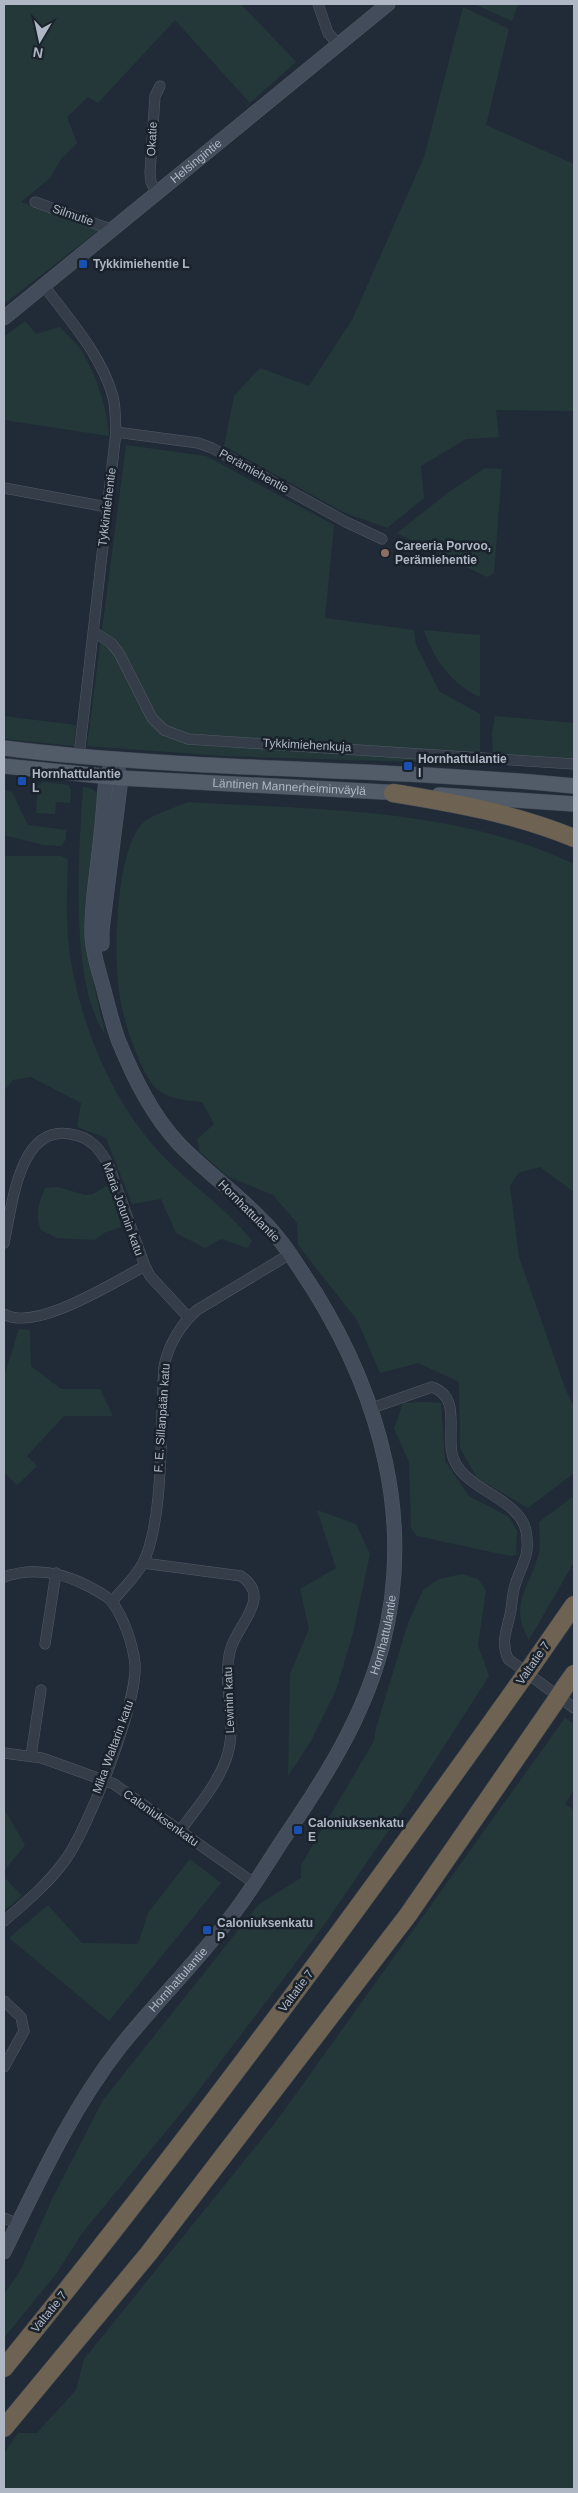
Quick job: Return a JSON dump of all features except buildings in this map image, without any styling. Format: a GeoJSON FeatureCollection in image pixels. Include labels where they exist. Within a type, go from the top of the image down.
{"type":"FeatureCollection","features":[{"type":"Feature","properties":{"kind":"highway"},"geometry":{"type":"LineString","coordinates":[[393,793],[468,805],[541,825],[574,838]]}},
{"type":"Feature","properties":{"kind":"highway","name":"Valtatie 7"},"geometry":{"type":"LineString","coordinates":[[4,2368],[116,2230],[372,1890],[574,1605]]}},
{"type":"Feature","properties":{"kind":"highway"},"geometry":{"type":"LineString","coordinates":[[4,2428],[149,2253],[408,1915],[565,1688]]}},
{"type":"Feature","properties":{"kind":"main road","name":"Läntinen Mannerheiminväylä"},"geometry":{"type":"LineString","coordinates":[[4,748],[115,759],[240,768],[465,777],[574,786]]}},
{"type":"Feature","properties":{"kind":"main road","name":"Läntinen Mannerheiminväylä"},"geometry":{"type":"LineString","coordinates":[[4,766],[113,777],[393,793],[484,796],[574,804]]}},
{"type":"Feature","properties":{"kind":"street"},"geometry":{"type":"LineString","coordinates":[[318,4],[328,33],[338,44]]}},
{"type":"Feature","properties":{"kind":"street","name":"Helsingintie"},"geometry":{"type":"LineString","coordinates":[[4,318],[110,229],[388,4]]}},
{"type":"Feature","properties":{"kind":"street","name":"Okatie"},"geometry":{"type":"LineString","coordinates":[[156,192],[151,182],[150,173],[154,96],[160,86]]}},
{"type":"Feature","properties":{"kind":"street","name":"Silmutie"},"geometry":{"type":"LineString","coordinates":[[35,202],[110,229]]}},
{"type":"Feature","properties":{"kind":"street","name":"Tykkimiehentie"},"geometry":{"type":"LineString","coordinates":[[44,286],[92,352],[105,375],[113,398],[116,432],[80,747]]}},
{"type":"Feature","properties":{"kind":"street","name":"Perämiehentie"},"geometry":{"type":"LineString","coordinates":[[116,432],[198,443],[212,448],[346,522],[382,538]]}},
{"type":"Feature","properties":{"kind":"street"},"geometry":{"type":"LineString","coordinates":[[4,488],[107,506]]}},
{"type":"Feature","properties":{"kind":"street","name":"Tykkimiehenkuja"},"geometry":{"type":"LineString","coordinates":[[94,632],[112,643],[119,653],[152,718],[164,730],[188,739],[574,764]]}},
{"type":"Feature","properties":{"kind":"street","name":"Hornhattulantie"},"geometry":{"type":"LineString","coordinates":[[4,2252],[38,2179],[64,2131],[98,2078],[121,2046],[230,1918],[314,1795],[357,1717],[382,1646],[390,1601],[395,1533],[389,1472],[372,1408],[332,1319],[290,1254],[269,1227],[179,1144],[164,1125],[138,1085],[111,1019],[95,960],[92,935],[93,896],[115,759]]}},
{"type":"Feature","properties":{"kind":"street","name":"Maria Jotunin katu"},"geometry":{"type":"LineString","coordinates":[[4,1243],[26,1156],[38,1142],[48,1136],[67,1133],[86,1138],[101,1152],[109,1166],[144,1266],[150,1276],[188,1318]]}},
{"type":"Feature","properties":{"kind":"street","name":"F. E. Sillanpään katu"},"geometry":{"type":"LineString","coordinates":[[112,1602],[143,1563],[153,1527],[157,1498],[164,1367],[170,1347],[188,1318],[197,1310],[290,1254]]}},
{"type":"Feature","properties":{"kind":"street","name":"Maria Jotunin katu"},"geometry":{"type":"LineString","coordinates":[[4,1314],[24,1319],[52,1313],[144,1266]]}},
{"type":"Feature","properties":{"kind":"street"},"geometry":{"type":"LineString","coordinates":[[372,1408],[432,1387],[444,1393],[449,1400],[451,1453],[456,1465],[472,1483],[514,1510],[522,1519],[525,1529],[528,1548],[523,1568],[514,1590],[504,1630],[504,1648],[508,1659],[574,1708]]}},
{"type":"Feature","properties":{"kind":"street","name":"Lewinin katu"},"geometry":{"type":"LineString","coordinates":[[143,1563],[241,1576],[252,1583],[255,1590],[253,1606],[236,1636],[228,1664],[226,1684],[231,1741],[228,1755],[214,1784],[180,1831]]}},
{"type":"Feature","properties":{"kind":"street"},"geometry":{"type":"LineString","coordinates":[[4,1577],[26,1572],[56,1573],[90,1588],[112,1602]]}},
{"type":"Feature","properties":{"kind":"street"},"geometry":{"type":"LineString","coordinates":[[46,1644],[56,1573]]}},
{"type":"Feature","properties":{"kind":"street","name":"Mika Waltarin katu"},"geometry":{"type":"LineString","coordinates":[[4,1921],[25,1903],[65,1860],[81,1832],[103,1780],[132,1695],[135,1664],[125,1628],[112,1602]]}},
{"type":"Feature","properties":{"kind":"street"},"geometry":{"type":"LineString","coordinates":[[31,1756],[41,1690]]}},
{"type":"Feature","properties":{"kind":"street","name":"Caloniuksenkatu"},"geometry":{"type":"LineString","coordinates":[[4,1753],[31,1756],[114,1784],[254,1883]]}},
{"type":"Feature","properties":{"kind":"street"},"geometry":{"type":"LineString","coordinates":[[4,2001],[21,2017],[24,2031],[4,2067]]}},
{"type":"Feature","properties":{"kind":"street"},"geometry":{"type":"LineString","coordinates":[[4,2218],[18,2224]]}},
{"type":"Feature","properties":{"kind":"green space"},"geometry":{"type":"Polygon","coordinates":[[[4,4],[241,4],[296,62],[250,103],[175,20],[98,103],[88,97],[67,117],[77,143],[61,159],[50,178],[21,202],[99,230],[4,304],[4,4]]]}},
{"type":"Feature","properties":{"kind":"green space"},"geometry":{"type":"Polygon","coordinates":[[[474,4],[518,4],[512,21],[474,4]]]}},
{"type":"Feature","properties":{"kind":"green space"},"geometry":{"type":"Polygon","coordinates":[[[463,7],[509,29],[486,125],[574,164],[574,411],[496,410],[499,437],[466,439],[421,466],[424,498],[387,528],[343,512],[224,446],[234,396],[260,368],[309,386],[352,320],[424,157],[463,7]]]}},
{"type":"Feature","properties":{"kind":"green space"},"geometry":{"type":"Polygon","coordinates":[[[25,321],[36,334],[60,327],[81,350],[100,392],[109,436],[4,420],[4,337],[25,321]]]}},
{"type":"Feature","properties":{"kind":"green space"},"geometry":{"type":"Polygon","coordinates":[[[126,445],[206,456],[334,525],[325,618],[414,630],[416,645],[439,691],[480,714],[480,764],[223,756],[87,746],[126,445]]]}},
{"type":"Feature","properties":{"kind":"green space"},"geometry":{"type":"Polygon","coordinates":[[[485,468],[502,469],[494,573],[487,577],[397,533],[449,492],[485,468]]]}},
{"type":"Feature","properties":{"kind":"green space"},"geometry":{"type":"Polygon","coordinates":[[[424,630],[480,635],[480,697],[461,686],[445,670],[432,650],[424,630]]]}},
{"type":"Feature","properties":{"kind":"green space"},"geometry":{"type":"Polygon","coordinates":[[[4,716],[76,725],[74,746],[4,739],[4,716]]]}},
{"type":"Feature","properties":{"kind":"green space"},"geometry":{"type":"Polygon","coordinates":[[[495,716],[574,723],[574,760],[493,755],[492,733],[495,716]]]}},
{"type":"Feature","properties":{"kind":"green space"},"geometry":{"type":"Polygon","coordinates":[[[43,782],[69,785],[71,790],[70,803],[56,802],[55,814],[36,813],[38,786],[43,782]]]}},
{"type":"Feature","properties":{"kind":"green space"},"geometry":{"type":"Polygon","coordinates":[[[83,787],[94,790],[100,800],[88,939],[91,972],[105,1034],[94,1011],[86,982],[81,950],[79,879],[83,787]]]}},
{"type":"Feature","properties":{"kind":"green space"},"geometry":{"type":"Polygon","coordinates":[[[4,790],[12,792],[28,825],[66,830],[66,839],[61,846],[43,845],[4,835],[4,790]]]}},
{"type":"Feature","properties":{"kind":"green space"},"geometry":{"type":"Polygon","coordinates":[[[188,802],[336,810],[433,821],[481,831],[528,845],[574,864],[574,1192],[540,1167],[518,1173],[510,1186],[519,1257],[565,1388],[574,1407],[574,1473],[528,1508],[477,1478],[460,1448],[459,1382],[418,1363],[380,1373],[357,1320],[298,1245],[297,1223],[273,1195],[227,1176],[200,1152],[197,1139],[214,1124],[202,1102],[178,1099],[161,1092],[150,1080],[138,1058],[125,1019],[118,980],[118,906],[122,880],[127,856],[134,837],[143,823],[158,814],[188,802]]]}},
{"type":"Feature","properties":{"kind":"green space"},"geometry":{"type":"Polygon","coordinates":[[[4,856],[61,856],[68,859],[67,924],[69,949],[76,988],[92,1040],[103,1065],[129,1113],[145,1135],[162,1155],[242,1229],[252,1241],[247,1248],[221,1239],[205,1248],[176,1233],[161,1199],[132,1204],[106,1138],[77,1127],[81,1103],[31,1077],[13,1080],[4,1091],[4,856]]]}},
{"type":"Feature","properties":{"kind":"green space"},"geometry":{"type":"Polygon","coordinates":[[[108,1185],[112,1186],[121,1227],[104,1233],[95,1240],[57,1238],[41,1230],[38,1209],[45,1188],[58,1187],[85,1195],[93,1194],[108,1185]]]}},
{"type":"Feature","properties":{"kind":"green space"},"geometry":{"type":"Polygon","coordinates":[[[19,1329],[30,1330],[31,1366],[61,1389],[100,1389],[113,1416],[64,1416],[27,1456],[37,1466],[17,1485],[4,1473],[4,1377],[19,1329]]]}},
{"type":"Feature","properties":{"kind":"green space"},"geometry":{"type":"Polygon","coordinates":[[[403,1403],[441,1403],[445,1461],[469,1496],[509,1517],[517,1531],[516,1555],[510,1556],[417,1536],[411,1528],[409,1462],[394,1429],[403,1403]]]}},
{"type":"Feature","properties":{"kind":"green space"},"geometry":{"type":"Polygon","coordinates":[[[574,1496],[574,1562],[529,1640],[520,1616],[523,1596],[539,1553],[539,1522],[574,1496]]]}},
{"type":"Feature","properties":{"kind":"green space"},"geometry":{"type":"Polygon","coordinates":[[[317,1510],[356,1524],[370,1554],[353,1633],[336,1690],[311,1741],[288,1776],[290,1674],[309,1629],[300,1589],[336,1568],[317,1510]]]}},
{"type":"Feature","properties":{"kind":"green space"},"geometry":{"type":"Polygon","coordinates":[[[462,1574],[478,1579],[486,1590],[478,1645],[489,1676],[409,1801],[319,1932],[186,2107],[83,2232],[56,2274],[4,2338],[4,2294],[19,2273],[53,2197],[103,2100],[259,1904],[301,1878],[301,1865],[374,1741],[376,1728],[408,1623],[423,1590],[439,1579],[462,1574]]]}},
{"type":"Feature","properties":{"kind":"green space"},"geometry":{"type":"Polygon","coordinates":[[[565,1718],[574,1724],[574,1790],[565,1804],[574,1810],[574,2489],[4,2489],[4,2453],[18,2433],[37,2433],[76,2390],[84,2359],[278,2119],[565,1718]]]}},
{"type":"Feature","properties":{"kind":"green space"},"geometry":{"type":"Polygon","coordinates":[[[4,1812],[6,1812],[25,1845],[4,1871],[4,1812]]]}},
{"type":"Feature","properties":{"kind":"green space"},"geometry":{"type":"Polygon","coordinates":[[[190,1859],[221,1883],[109,2021],[9,1938],[48,1905],[82,1943],[138,1944],[148,1913],[190,1859]]]}},
{"type":"Feature","properties":{"kind":"green space"},"geometry":{"type":"Polygon","coordinates":[[[4,1877],[22,1896],[4,1911],[4,1877]]]}},
{"type":"Feature","properties":{"kind":"place","name":"Tykkimiehentie L"},"geometry":{"type":"Point","coordinates":[83,264]}},
{"type":"Feature","properties":{"kind":"place","name":"Careeria Porvoo, Perämiehentie"},"geometry":{"type":"Point","coordinates":[385,553]}},
{"type":"Feature","properties":{"kind":"place","name":"Hornhattulantie I"},"geometry":{"type":"Point","coordinates":[408,766]}},
{"type":"Feature","properties":{"kind":"place","name":"Hornhattulantie L"},"geometry":{"type":"Point","coordinates":[22,781]}},
{"type":"Feature","properties":{"kind":"place","name":"Caloniuksenkatu E"},"geometry":{"type":"Point","coordinates":[298,1830]}},
{"type":"Feature","properties":{"kind":"place","name":"Caloniuksenkatu P"},"geometry":{"type":"Point","coordinates":[207,1930]}}]}
